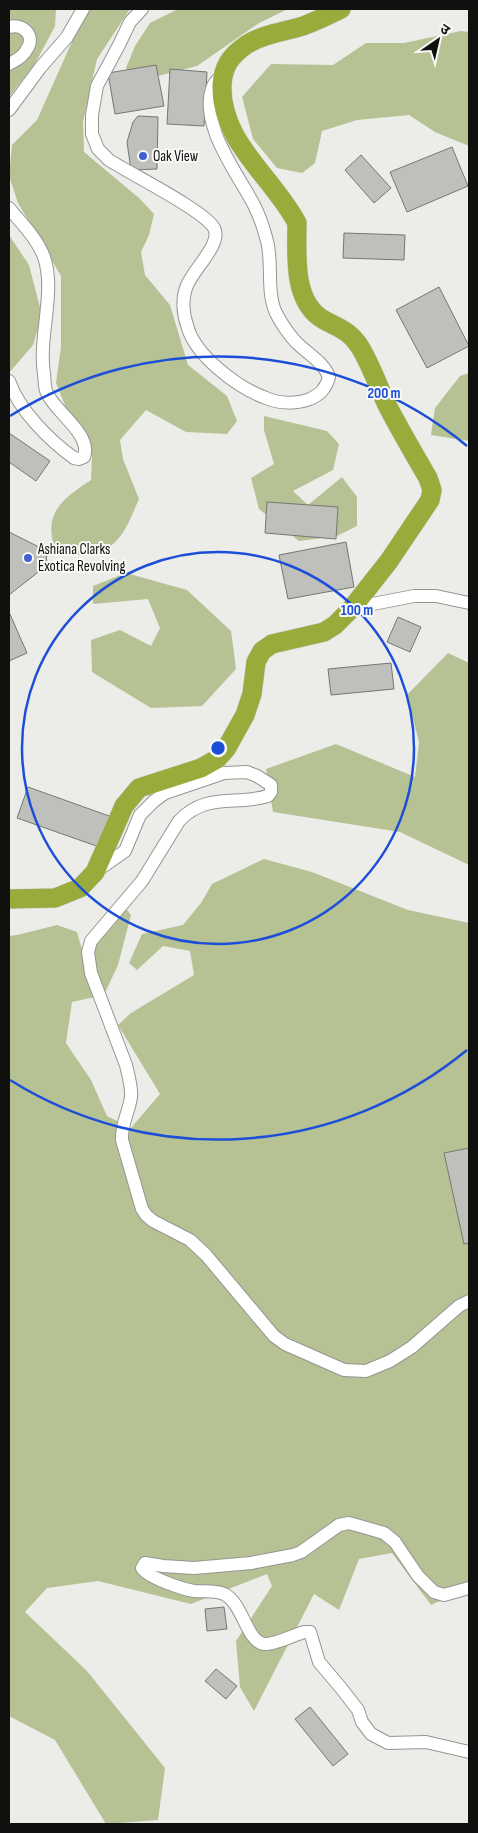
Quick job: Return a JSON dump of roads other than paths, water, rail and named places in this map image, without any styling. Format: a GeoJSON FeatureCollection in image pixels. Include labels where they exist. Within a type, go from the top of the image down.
{"type":"FeatureCollection","features":[{"type":"Feature","properties":{"kind":"highway"},"geometry":{"type":"LineString","coordinates":[[9,899],[55,898],[80,888],[95,872],[124,806],[139,788],[201,768],[217,760],[226,749],[245,715],[252,694],[256,662],[262,651],[272,644],[324,632],[335,625],[352,608],[388,561],[430,500],[432,490],[428,478],[388,407],[360,347],[342,328],[323,320],[310,309],[300,288],[297,223],[284,202],[261,174],[230,126],[222,92],[223,74],[229,58],[246,45],[275,33],[304,25],[341,9]]}},
{"type":"Feature","properties":{"kind":"street"},"geometry":{"type":"LineString","coordinates":[[9,110],[40,68],[67,37],[83,9]]}},
{"type":"Feature","properties":{"kind":"street"},"geometry":{"type":"LineString","coordinates":[[142,9],[130,22],[97,86],[92,116],[92,134],[98,148],[109,160],[200,214],[214,228],[216,234],[215,242],[191,277],[183,300],[187,326],[196,346],[209,360],[250,390],[267,399],[283,402],[304,402],[324,391],[329,377],[324,368],[295,341],[275,310],[270,284],[268,244],[262,223],[226,158],[212,117],[210,97],[214,84],[223,74]]}},
{"type":"Feature","properties":{"kind":"street"},"geometry":{"type":"LineString","coordinates":[[9,27],[20,26],[31,37],[27,51],[9,64]]}},
{"type":"Feature","properties":{"kind":"street"},"geometry":{"type":"LineString","coordinates":[[9,208],[36,242],[44,257],[47,272],[47,297],[42,359],[46,393],[80,435],[85,450],[84,457],[74,458],[48,438],[18,400],[9,380]]}},
{"type":"Feature","properties":{"kind":"street"},"geometry":{"type":"LineString","coordinates":[[352,608],[414,596],[436,596],[469,604]]}},
{"type":"Feature","properties":{"kind":"street"},"geometry":{"type":"LineString","coordinates":[[95,872],[125,851],[140,815],[165,793],[224,773],[247,772],[266,780],[271,785],[271,792],[268,796],[210,803],[198,806],[187,813],[179,821],[142,881],[91,942],[88,952],[90,973],[126,1064],[130,1080],[131,1096],[121,1129],[122,1140],[142,1209],[153,1221],[190,1240],[206,1255],[274,1336],[285,1344],[344,1370],[366,1371],[390,1361],[412,1347],[459,1306],[469,1301]]}},
{"type":"Feature","properties":{"kind":"street"},"geometry":{"type":"LineString","coordinates":[[469,1588],[444,1595],[434,1592],[418,1576],[408,1559],[389,1538],[376,1530],[349,1523],[339,1525],[301,1552],[293,1555],[194,1568],[145,1563],[142,1568],[148,1574],[186,1589],[222,1593],[229,1597],[240,1610],[251,1634],[263,1644],[310,1632],[321,1666],[358,1710],[367,1730],[378,1739],[395,1744],[426,1742],[469,1752]]}},
{"type":"Feature","properties":{"kind":"place","name":"Oak View"},"geometry":{"type":"Point","coordinates":[143,156]}},
{"type":"Feature","properties":{"kind":"place","name":"Ashiana Clarks Exotica Revolving"},"geometry":{"type":"Point","coordinates":[28,558]}}]}
